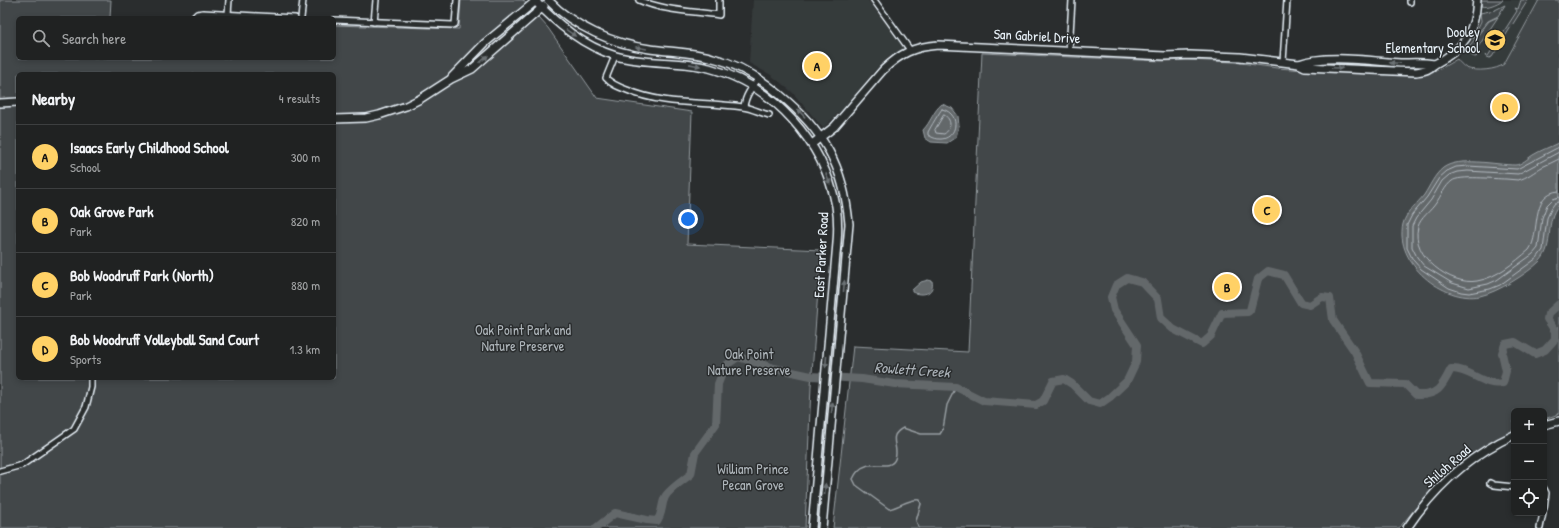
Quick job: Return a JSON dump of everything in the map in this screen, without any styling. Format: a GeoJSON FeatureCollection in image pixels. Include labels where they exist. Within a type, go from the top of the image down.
{"type":"FeatureCollection","features":[{"type":"Feature","properties":{"kind":"main road","name":"East Parker Road"},"geometry":{"type":"LineString","coordinates":[[535,0],[570,33],[592,46],[615,56],[631,60],[685,63],[709,68],[724,73],[752,87],[784,110],[796,122],[812,144],[824,167],[833,194],[836,207],[837,243],[812,528]]}},
{"type":"Feature","properties":{"kind":"main road"},"geometry":{"type":"LineString","coordinates":[[451,78],[485,43],[535,0]]}},
{"type":"Feature","properties":{"kind":"main road","name":"San Gabriel Drive"},"geometry":{"type":"LineString","coordinates":[[812,144],[834,127],[883,70],[910,50],[938,44],[1165,56],[1190,55],[1240,57],[1299,64],[1306,61],[1331,59],[1434,64],[1453,54],[1468,36],[1474,23],[1477,0]]}},
{"type":"Feature","properties":{"kind":"main road","name":"East Parker Road"},"geometry":{"type":"LineString","coordinates":[[550,1],[575,21],[607,38],[634,46],[713,58],[732,64],[759,78],[795,106],[821,138],[834,162],[844,191],[849,224],[822,528]]}},
{"type":"Feature","properties":{"kind":"main road"},"geometry":{"type":"LineString","coordinates":[[336,119],[366,118],[390,112],[420,99],[451,78],[472,69],[550,1]]}},
{"type":"Feature","properties":{"kind":"main road"},"geometry":{"type":"LineString","coordinates":[[0,103],[16,102]]}},
{"type":"Feature","properties":{"kind":"main road"},"geometry":{"type":"LineString","coordinates":[[833,194],[844,191]]}},
{"type":"Feature","properties":{"kind":"main road"},"geometry":{"type":"LineString","coordinates":[[837,243],[848,243]]}},
{"type":"Feature","properties":{"kind":"main road"},"geometry":{"type":"LineString","coordinates":[[1547,424],[1559,421]]}},
{"type":"Feature","properties":{"kind":"main road","name":"Shiloh Road"},"geometry":{"type":"LineString","coordinates":[[1407,528],[1419,510],[1447,480],[1483,452],[1511,437]]}},
{"type":"Feature","properties":{"kind":"street"},"geometry":{"type":"LineString","coordinates":[[228,14],[229,0]]}},
{"type":"Feature","properties":{"kind":"street"},"geometry":{"type":"LineString","coordinates":[[301,16],[303,0]]}},
{"type":"Feature","properties":{"kind":"street"},"geometry":{"type":"LineString","coordinates":[[374,22],[376,0]]}},
{"type":"Feature","properties":{"kind":"street"},"geometry":{"type":"LineString","coordinates":[[336,20],[453,25],[455,24],[457,0]]}},
{"type":"Feature","properties":{"kind":"street"},"geometry":{"type":"LineString","coordinates":[[639,0],[653,6],[663,8],[719,15],[719,0]]}},
{"type":"Feature","properties":{"kind":"street"},"geometry":{"type":"LineString","coordinates":[[874,0],[910,50]]}},
{"type":"Feature","properties":{"kind":"street"},"geometry":{"type":"LineString","coordinates":[[1069,51],[1072,0]]}},
{"type":"Feature","properties":{"kind":"street"},"geometry":{"type":"LineString","coordinates":[[1283,62],[1287,0]]}},
{"type":"Feature","properties":{"kind":"street"},"geometry":{"type":"LineString","coordinates":[[196,16],[203,12],[262,16]]}},
{"type":"Feature","properties":{"kind":"street"},"geometry":{"type":"LineString","coordinates":[[615,56],[606,78],[619,87],[636,94],[654,100],[744,107],[769,115]]}},
{"type":"Feature","properties":{"kind":"street"},"geometry":{"type":"LineString","coordinates":[[744,107],[744,102],[759,78]]}},
{"type":"Feature","properties":{"kind":"street"},"geometry":{"type":"LineString","coordinates":[[0,472],[22,465],[74,429],[86,407],[92,380]]}},
{"type":"Feature","properties":{"kind":"street"},"geometry":{"type":"LineString","coordinates":[[1490,483],[1494,485],[1511,487]]}},
{"type":"Feature","properties":{"kind":"street"},"geometry":{"type":"LineString","coordinates":[[1540,528],[1542,516]]}},
{"type":"Feature","properties":{"kind":"shaded area"},"geometry":{"type":"Polygon","coordinates":[[[753,0],[868,0],[904,48],[889,57],[875,70],[841,111],[823,128],[792,92],[771,75],[749,63],[753,0]]]}},
{"type":"Feature","properties":{"kind":"shaded area","name":"Dooley Elementary School"},"geometry":{"type":"Polygon","coordinates":[[[1482,0],[1539,0],[1504,64],[1500,68],[1489,70],[1466,68],[1457,59],[1468,47],[1476,33],[1482,15],[1482,0]]]}},
{"type":"Feature","properties":{"kind":"green space","name":"Oak Point Park and Nature Preserve"},"geometry":{"type":"Polygon","coordinates":[[[0,0],[111,0],[110,16],[16,16],[16,60],[336,60],[336,25],[459,29],[461,0],[523,0],[548,28],[597,98],[692,112],[687,244],[821,250],[811,386],[805,528],[0,528],[0,0]]]}},
{"type":"Feature","properties":{"kind":"green space"},"geometry":{"type":"Polygon","coordinates":[[[1481,0],[1503,0],[1492,5],[1481,6],[1481,0]]]}},
{"type":"Feature","properties":{"kind":"green space"},"geometry":{"type":"Polygon","coordinates":[[[1521,0],[1528,0],[1492,57],[1486,57],[1485,55],[1488,56],[1517,11],[1515,8],[1518,9],[1521,0]]]}},
{"type":"Feature","properties":{"kind":"green space"},"geometry":{"type":"Polygon","coordinates":[[[1539,0],[1559,0],[1559,414],[1547,418],[1547,408],[1511,408],[1511,432],[1461,462],[1419,504],[1399,528],[833,528],[853,346],[968,352],[982,53],[1163,61],[1187,60],[1234,62],[1304,70],[1426,73],[1440,69],[1457,59],[1466,68],[1475,70],[1497,68],[1504,64],[1539,0]]]}},
{"type":"Feature","properties":{"kind":"green space"},"geometry":{"type":"Polygon","coordinates":[[[1505,5],[1498,16],[1488,21],[1473,39],[1481,21],[1480,13],[1495,10],[1505,5]]]}},
{"type":"Feature","properties":{"kind":"green space"},"geometry":{"type":"Polygon","coordinates":[[[1498,17],[1476,50],[1480,53],[1476,57],[1472,56],[1467,49],[1489,21],[1498,17]]]}},
{"type":"Feature","properties":{"kind":"water"},"geometry":{"type":"Polygon","coordinates":[[[942,104],[952,108],[958,116],[959,126],[956,137],[947,143],[931,142],[925,138],[923,130],[936,110],[942,104]]]}},
{"type":"Feature","properties":{"kind":"water"},"geometry":{"type":"Polygon","coordinates":[[[1559,140],[1559,205],[1554,211],[1552,218],[1545,255],[1540,261],[1512,282],[1495,291],[1480,296],[1466,297],[1437,287],[1414,266],[1406,253],[1402,239],[1404,220],[1443,168],[1458,162],[1517,165],[1536,153],[1558,143],[1559,140]]]}},
{"type":"Feature","properties":{"kind":"water"},"geometry":{"type":"Polygon","coordinates":[[[928,280],[932,281],[932,286],[929,292],[919,294],[912,292],[912,290],[921,282],[928,280]]]}},
{"type":"Feature","properties":{"kind":"waterway","name":"Rowlett Creek"},"geometry":{"type":"LineString","coordinates":[[596,528],[615,513],[657,521],[665,497],[673,488],[691,474],[695,453],[716,424],[718,384],[725,366],[738,357],[774,368],[811,376],[862,379],[895,384],[956,387],[984,401],[1036,405],[1043,401],[1053,381],[1064,379],[1072,384],[1089,401],[1100,404],[1127,381],[1136,362],[1137,345],[1114,310],[1111,297],[1116,285],[1127,278],[1142,282],[1158,299],[1161,318],[1173,329],[1202,344],[1211,336],[1222,313],[1248,312],[1250,310],[1258,279],[1268,271],[1284,275],[1301,303],[1310,305],[1322,297],[1330,298],[1333,320],[1355,352],[1370,383],[1405,384],[1416,395],[1423,395],[1429,394],[1438,389],[1445,381],[1451,369],[1458,369],[1496,384],[1503,383],[1506,371],[1502,353],[1505,344],[1515,342],[1535,354],[1545,350],[1555,339],[1555,331],[1547,319],[1548,314],[1559,304]]}},
{"type":"Feature","properties":{"kind":"waterway"},"geometry":{"type":"LineString","coordinates":[[919,528],[916,521],[921,504],[920,500],[908,501],[889,509],[856,485],[853,479],[861,468],[869,465],[886,465],[893,462],[896,454],[894,438],[898,431],[903,428],[921,434],[940,434],[943,429],[947,405],[956,387]]}},
{"type":"Feature","properties":{"kind":"place","name":"Dooley Elementary School"},"geometry":{"type":"Point","coordinates":[1495,40]}},
{"type":"Feature","properties":{"kind":"place","name":"Isaacs Early Childhood School"},"geometry":{"type":"Point","coordinates":[817,66]}},
{"type":"Feature","properties":{"kind":"place","name":"Bob Woodruff Volleyball Sand Court"},"geometry":{"type":"Point","coordinates":[1505,107]}},
{"type":"Feature","properties":{"kind":"place","name":"Bob Woodruff Park (North)"},"geometry":{"type":"Point","coordinates":[1267,210]}},
{"type":"Feature","properties":{"kind":"place","name":"Oak Grove Park"},"geometry":{"type":"Point","coordinates":[1227,287]}},
{"type":"Feature","properties":{"kind":"park label","name":"Oak Point Nature Preserve"},"geometry":{"type":"Point","coordinates":[749,362]}},
{"type":"Feature","properties":{"kind":"park label","name":"William Prince Pecan Grove"},"geometry":{"type":"Point","coordinates":[753,478]}}]}
